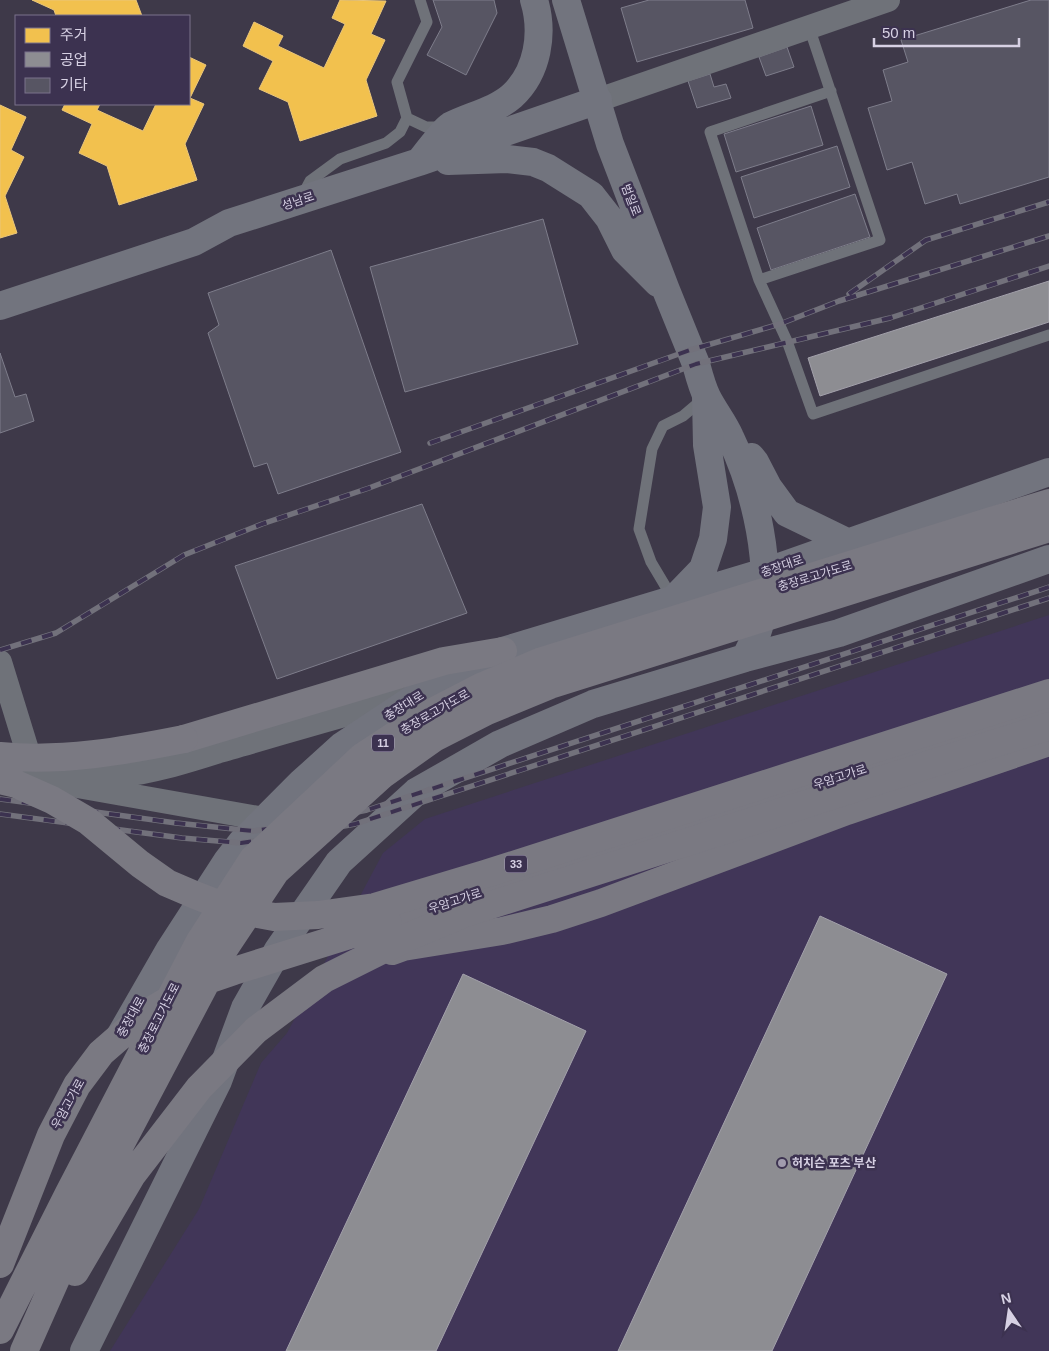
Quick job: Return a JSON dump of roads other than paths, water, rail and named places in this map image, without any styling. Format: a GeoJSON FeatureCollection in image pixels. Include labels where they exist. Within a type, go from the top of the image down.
{"type":"FeatureCollection","features":[{"type":"Feature","properties":{"kind":"highway","name":"충장로고가도로"},"geometry":{"type":"LineString","coordinates":[[0,1330],[68,1193],[200,941],[253,859],[362,757],[423,717],[481,687],[542,661],[1049,503]]}},
{"type":"Feature","properties":{"kind":"highway","name":"충장로고가도로"},"geometry":{"type":"LineString","coordinates":[[24,1351],[90,1202],[222,952],[276,872],[382,775],[434,738],[487,711],[550,685],[1049,528]]}},
{"type":"Feature","properties":{"kind":"highway"},"geometry":{"type":"LineString","coordinates":[[0,756],[66,757],[128,751],[184,739],[444,661],[503,652]]}},
{"type":"Feature","properties":{"kind":"highway","name":"33"},"geometry":{"type":"LineString","coordinates":[[0,780],[16,784],[52,800],[88,822],[167,883],[194,895],[232,909],[274,917],[318,915],[375,907],[430,891],[1049,693]]}},
{"type":"Feature","properties":{"kind":"highway","name":"우암고가로"},"geometry":{"type":"LineString","coordinates":[[0,1264],[51,1135],[76,1085],[101,1053],[148,1013],[196,984],[234,970],[397,920],[1049,710]]}},
{"type":"Feature","properties":{"kind":"highway","name":"우암고가로"},"geometry":{"type":"LineString","coordinates":[[33,1351],[59,1300],[132,1176],[199,1088],[256,1030],[324,980],[408,937],[463,914],[1049,726]]}},
{"type":"Feature","properties":{"kind":"highway"},"geometry":{"type":"LineString","coordinates":[[218,1081],[260,1031],[299,996],[336,971],[403,947],[502,931],[601,903],[847,812],[1049,742]]}},
{"type":"Feature","properties":{"kind":"main road"},"geometry":{"type":"LineString","coordinates":[[419,162],[449,127],[480,115],[512,96],[527,76],[537,54],[539,38],[538,13],[534,0]]}},
{"type":"Feature","properties":{"kind":"main road","name":"범일로"},"geometry":{"type":"LineString","coordinates":[[566,0],[610,144],[696,364],[706,396]]}},
{"type":"Feature","properties":{"kind":"main road","name":"성남로"},"geometry":{"type":"LineString","coordinates":[[0,306],[194,242],[229,222],[419,162],[598,100]]}},
{"type":"Feature","properties":{"kind":"main road"},"geometry":{"type":"LineString","coordinates":[[419,162],[507,159],[533,162],[548,168],[591,195],[609,218],[625,250],[666,290]]}},
{"type":"Feature","properties":{"kind":"main road"},"geometry":{"type":"LineString","coordinates":[[706,396],[730,436],[746,475],[760,530],[765,572],[765,600],[759,628],[745,658]]}},
{"type":"Feature","properties":{"kind":"main road"},"geometry":{"type":"LineString","coordinates":[[673,600],[703,568],[713,539],[717,507],[708,445],[706,396]]}},
{"type":"Feature","properties":{"kind":"main road"},"geometry":{"type":"LineString","coordinates":[[730,436],[755,462],[768,487],[787,513],[849,543]]}},
{"type":"Feature","properties":{"kind":"main road","name":"충장대로"},"geometry":{"type":"LineString","coordinates":[[0,1251],[170,949],[227,861],[241,843],[301,782],[342,746],[416,696],[503,652],[765,572],[1049,472]]}},
{"type":"Feature","properties":{"kind":"main road"},"geometry":{"type":"LineString","coordinates":[[807,557],[802,567],[806,596],[814,608],[839,633]]}},
{"type":"Feature","properties":{"kind":"main road"},"geometry":{"type":"LineString","coordinates":[[84,1351],[218,1081],[245,1008],[278,950],[339,862],[416,792],[500,744],[593,704],[745,658],[839,633],[1049,559]]}},
{"type":"Feature","properties":{"kind":"street"},"geometry":{"type":"LineString","coordinates":[[598,100],[888,0]]}},
{"type":"Feature","properties":{"kind":"street"},"geometry":{"type":"LineString","coordinates":[[0,662],[28,752]]}},
{"type":"Feature","properties":{"kind":"street"},"geometry":{"type":"LineString","coordinates":[[0,749],[28,752],[68,767],[92,773],[122,775],[162,768],[370,707],[416,696]]}},
{"type":"Feature","properties":{"kind":"street"},"geometry":{"type":"LineString","coordinates":[[0,772],[264,820]]}},
{"type":"Feature","properties":{"kind":"lane"},"geometry":{"type":"LineString","coordinates":[[300,200],[310,181],[340,159],[386,143],[400,132],[407,118],[398,82],[427,22],[420,0]]}},
{"type":"Feature","properties":{"kind":"lane"},"geometry":{"type":"LineString","coordinates":[[759,280],[880,240],[810,26]]}},
{"type":"Feature","properties":{"kind":"lane"},"geometry":{"type":"LineString","coordinates":[[831,91],[710,132],[759,280],[788,341],[813,414],[1049,335]]}},
{"type":"Feature","properties":{"kind":"lane"},"geometry":{"type":"LineString","coordinates":[[407,118],[426,127],[449,127]]}},
{"type":"Feature","properties":{"kind":"lane"},"geometry":{"type":"LineString","coordinates":[[673,600],[651,562],[639,528],[652,449],[663,426],[683,416],[706,396]]}},
{"type":"Feature","properties":{"kind":"railway"},"geometry":{"type":"LineString","coordinates":[[849,294],[926,240],[1049,202]]}},
{"type":"Feature","properties":{"kind":"railway"},"geometry":{"type":"LineString","coordinates":[[430,443],[690,350],[780,324],[839,301],[1049,236]]}},
{"type":"Feature","properties":{"kind":"railway"},"geometry":{"type":"LineString","coordinates":[[0,650],[56,633],[184,555],[262,524],[369,488],[696,364],[890,318],[1049,266]]}},
{"type":"Feature","properties":{"kind":"railway"},"geometry":{"type":"LineString","coordinates":[[0,799],[176,823],[253,831],[301,824],[367,810],[1049,587]]}},
{"type":"Feature","properties":{"kind":"railway"},"geometry":{"type":"LineString","coordinates":[[0,814],[182,838],[241,843],[355,824],[1049,598]]}},
{"type":"Feature","properties":{"kind":"place","name":"허치슨 포츠 부산"},"geometry":{"type":"Point","coordinates":[782,1163]}}]}
